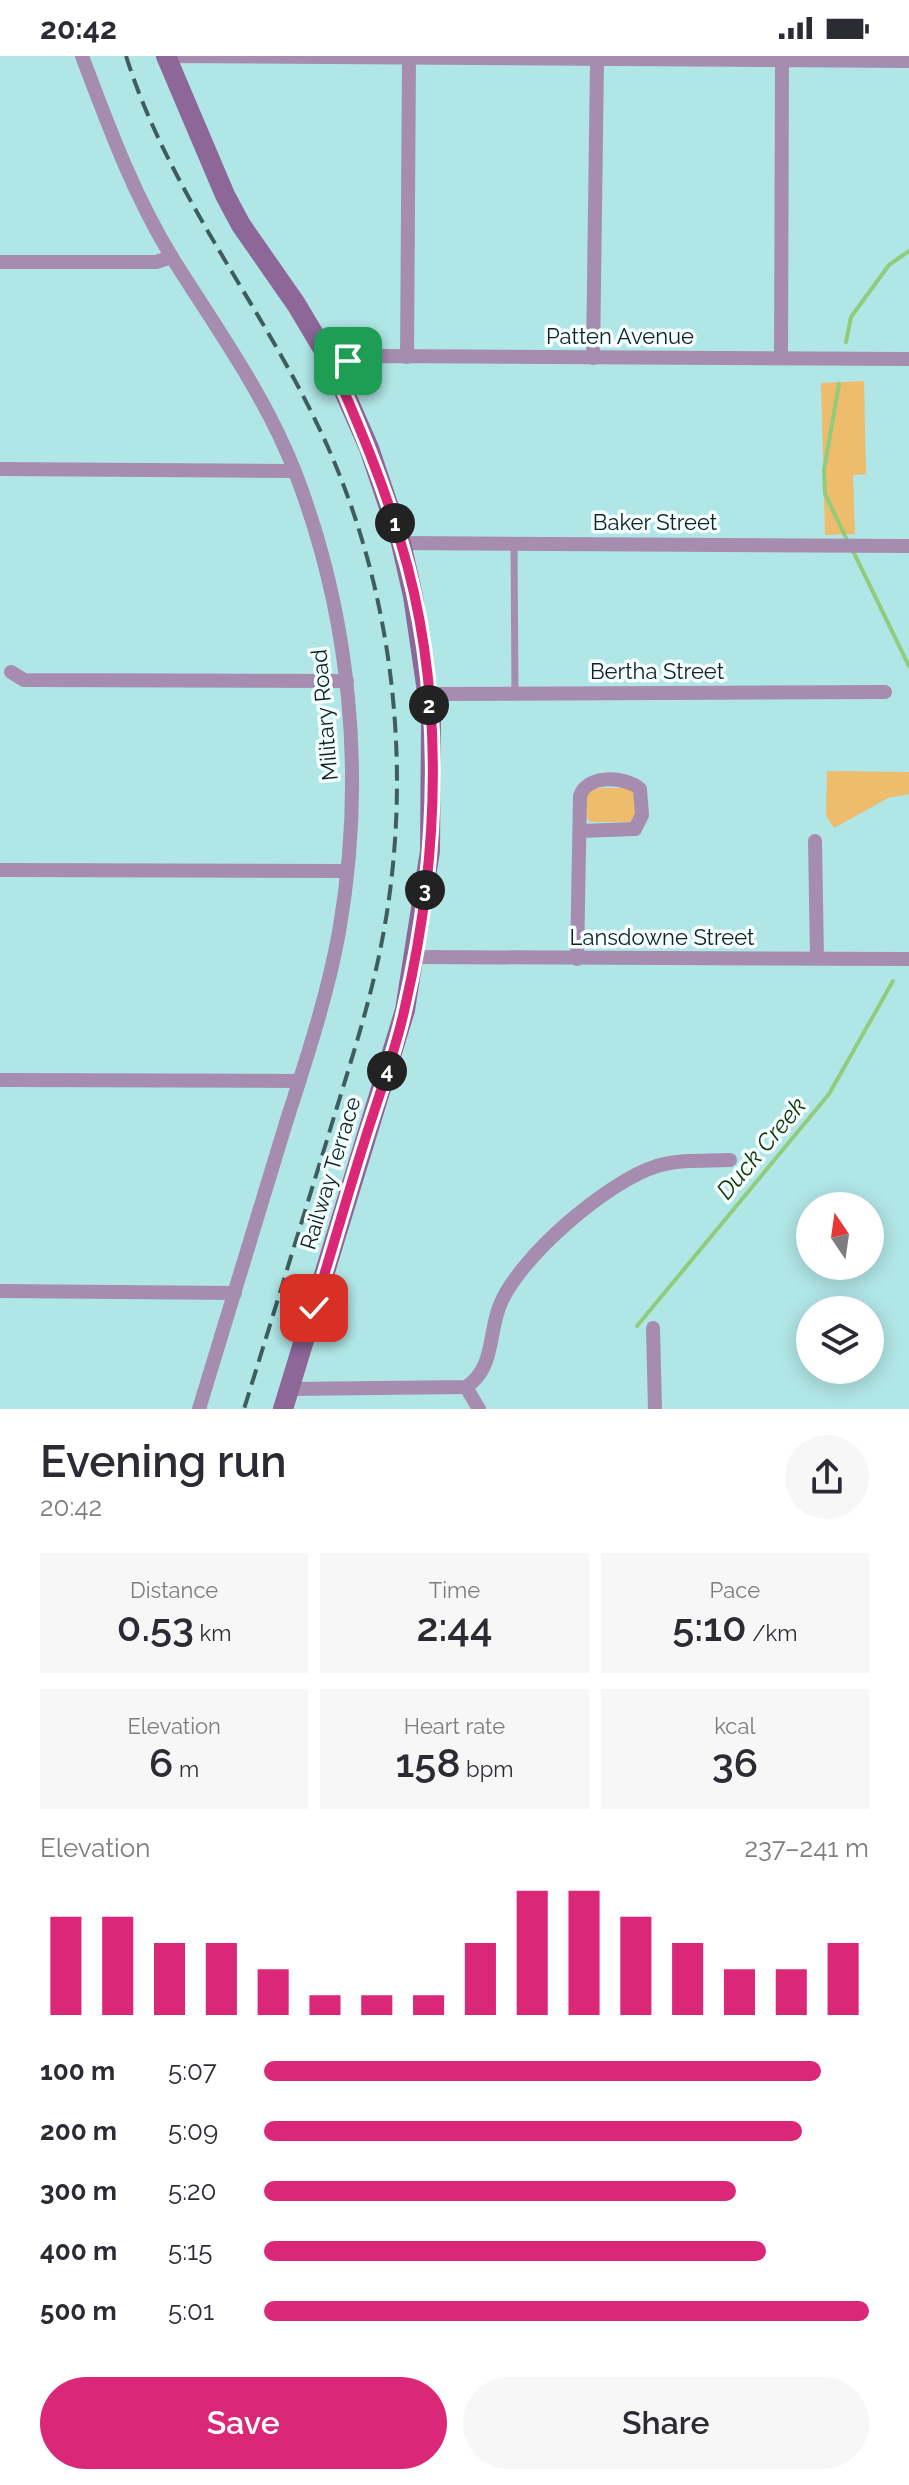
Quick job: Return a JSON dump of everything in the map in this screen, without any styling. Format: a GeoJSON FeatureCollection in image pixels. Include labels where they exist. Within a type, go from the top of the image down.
{"type":"FeatureCollection","features":[{"type":"Feature","properties":{"kind":"main road","name":"Railway Terrace"},"geometry":{"type":"LineString","coordinates":[[166,56],[241,225],[296,304],[333,366],[369,448],[401,543],[416,609],[428,694],[431,830],[416,957],[401,1024],[283,1409]]}},
{"type":"Feature","properties":{"kind":"street","name":"Military Road"},"geometry":{"type":"LineString","coordinates":[[82,56],[121,156],[172,257],[265,404],[294,471],[330,587],[347,681],[353,769],[339,933],[299,1081],[199,1409]]}},
{"type":"Feature","properties":{"kind":"street"},"geometry":{"type":"LineString","coordinates":[[166,56],[597,61],[883,58],[909,61]]}},
{"type":"Feature","properties":{"kind":"street"},"geometry":{"type":"LineString","coordinates":[[407,357],[409,58]]}},
{"type":"Feature","properties":{"kind":"street"},"geometry":{"type":"LineString","coordinates":[[593,358],[597,61]]}},
{"type":"Feature","properties":{"kind":"street"},"geometry":{"type":"LineString","coordinates":[[781,358],[782,61]]}},
{"type":"Feature","properties":{"kind":"street"},"geometry":{"type":"LineString","coordinates":[[0,262],[156,262],[172,257]]}},
{"type":"Feature","properties":{"kind":"street","name":"Patten Avenue"},"geometry":{"type":"LineString","coordinates":[[333,366],[355,359],[407,357],[909,359]]}},
{"type":"Feature","properties":{"kind":"street"},"geometry":{"type":"LineString","coordinates":[[0,469],[294,471]]}},
{"type":"Feature","properties":{"kind":"street","name":"Baker Street"},"geometry":{"type":"LineString","coordinates":[[401,543],[909,546]]}},
{"type":"Feature","properties":{"kind":"street"},"geometry":{"type":"LineString","coordinates":[[11,672],[24,680],[347,681]]}},
{"type":"Feature","properties":{"kind":"street","name":"Bertha Street"},"geometry":{"type":"LineString","coordinates":[[428,694],[885,692]]}},
{"type":"Feature","properties":{"kind":"street"},"geometry":{"type":"LineString","coordinates":[[577,959],[580,796],[588,784],[626,781],[640,789],[642,815],[635,829],[580,831]]}},
{"type":"Feature","properties":{"kind":"street"},"geometry":{"type":"LineString","coordinates":[[815,841],[817,958]]}},
{"type":"Feature","properties":{"kind":"street"},"geometry":{"type":"LineString","coordinates":[[0,870],[346,871]]}},
{"type":"Feature","properties":{"kind":"street","name":"Lansdowne Street"},"geometry":{"type":"LineString","coordinates":[[416,957],[909,959]]}},
{"type":"Feature","properties":{"kind":"street"},"geometry":{"type":"LineString","coordinates":[[0,1080],[299,1081]]}},
{"type":"Feature","properties":{"kind":"street"},"geometry":{"type":"LineString","coordinates":[[290,1389],[466,1387],[486,1366],[493,1323],[507,1289],[548,1241],[610,1189],[637,1173],[661,1165],[730,1160]]}},
{"type":"Feature","properties":{"kind":"street"},"geometry":{"type":"LineString","coordinates":[[0,1291],[235,1293]]}},
{"type":"Feature","properties":{"kind":"street"},"geometry":{"type":"LineString","coordinates":[[653,1328],[655,1409]]}},
{"type":"Feature","properties":{"kind":"street"},"geometry":{"type":"LineString","coordinates":[[466,1387],[479,1409]]}},
{"type":"Feature","properties":{"kind":"lane"},"geometry":{"type":"LineString","coordinates":[[514,543],[515,693]]}},
{"type":"Feature","properties":{"kind":"shaded area"},"geometry":{"type":"Polygon","coordinates":[[[864,381],[866,474],[853,475],[855,534],[825,535],[821,383],[864,381]]]}},
{"type":"Feature","properties":{"kind":"shaded area"},"geometry":{"type":"Polygon","coordinates":[[[827,771],[909,772],[909,794],[888,798],[834,828],[826,816],[827,771]]]}},
{"type":"Feature","properties":{"kind":"shaded area"},"geometry":{"type":"Polygon","coordinates":[[[592,788],[627,788],[635,792],[636,816],[633,822],[590,822],[586,817],[587,793],[592,788]]]}},
{"type":"Feature","properties":{"kind":"waterway","name":"Duck Creek"},"geometry":{"type":"LineString","coordinates":[[846,342],[851,317],[889,265],[909,251]]}},
{"type":"Feature","properties":{"kind":"waterway","name":"Duck Creek"},"geometry":{"type":"LineString","coordinates":[[839,384],[824,470],[825,494],[848,542]]}},
{"type":"Feature","properties":{"kind":"waterway","name":"Duck Creek"},"geometry":{"type":"LineString","coordinates":[[852,549],[909,666]]}},
{"type":"Feature","properties":{"kind":"waterway","name":"Duck Creek"},"geometry":{"type":"LineString","coordinates":[[637,1326],[829,1094],[893,981]]}},
{"type":"Feature","properties":{"kind":"railway"},"geometry":{"type":"LineString","coordinates":[[126,56],[169,161],[309,407],[333,459],[355,517],[372,576],[385,637],[393,699],[397,761],[396,823],[391,885],[381,946],[356,1044],[244,1409]]}},
{"type":"Feature","properties":{"kind":"route"},"geometry":{"type":"LineString","coordinates":[[314,1308],[405,1010],[416,957],[431,830],[431,719],[423,649],[401,543],[382,483],[333,366],[348,361]]}}]}
